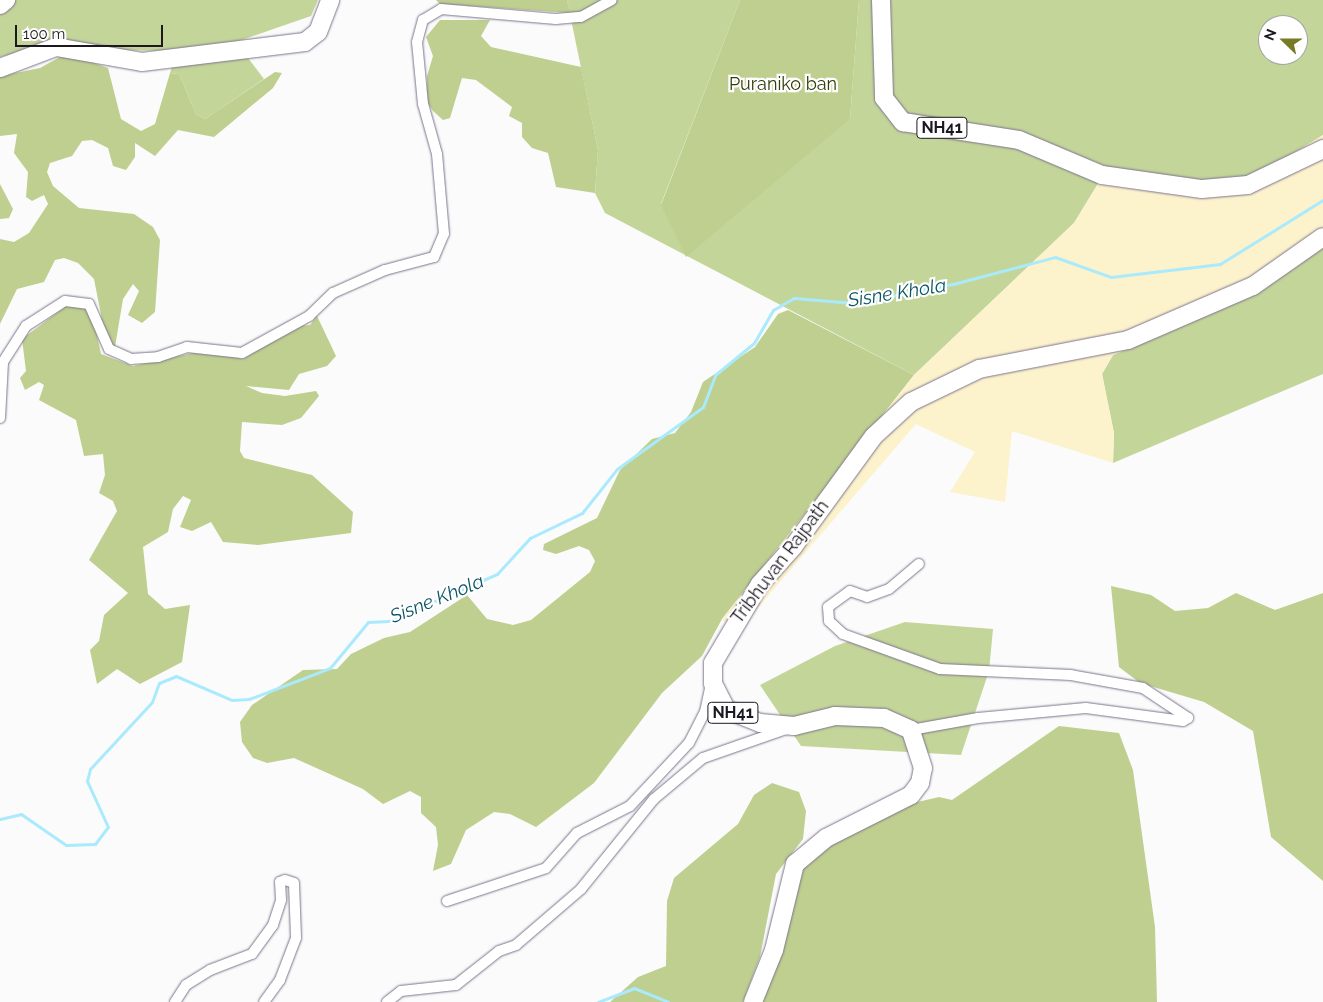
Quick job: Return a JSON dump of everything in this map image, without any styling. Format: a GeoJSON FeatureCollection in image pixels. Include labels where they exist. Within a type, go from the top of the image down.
{"type":"FeatureCollection","features":[{"type":"Feature","properties":{"kind":"highway"},"geometry":{"type":"LineString","coordinates":[[0,5],[6,0]]}},
{"type":"Feature","properties":{"kind":"highway"},"geometry":{"type":"LineString","coordinates":[[0,68],[56,47],[142,62],[305,42],[318,32],[330,0]]}},
{"type":"Feature","properties":{"kind":"highway","name":"NH41"},"geometry":{"type":"LineString","coordinates":[[881,0],[884,98],[903,122],[1019,140],[1074,159],[1102,175],[1202,189],[1248,185],[1323,149]]}},
{"type":"Feature","properties":{"kind":"highway","name":"Tribhuvan Rajpath"},"geometry":{"type":"LineString","coordinates":[[712,672],[726,635],[760,584],[896,413],[979,369],[1128,340],[1191,315],[1253,286],[1323,237]]}},
{"type":"Feature","properties":{"kind":"highway","name":"NH41"},"geometry":{"type":"LineString","coordinates":[[712,672],[726,709],[760,723],[794,726],[855,714],[884,718],[911,730]]}},
{"type":"Feature","properties":{"kind":"highway"},"geometry":{"type":"LineString","coordinates":[[753,1002],[774,950],[795,864],[826,838],[906,798],[918,787],[922,762],[911,730]]}},
{"type":"Feature","properties":{"kind":"street"},"geometry":{"type":"LineString","coordinates":[[0,418],[4,362],[26,326],[65,301],[89,304],[109,349],[131,359],[158,357],[187,347],[242,353],[309,316],[333,293],[385,270],[434,257],[444,234],[437,154],[423,104],[417,42],[423,20],[441,9],[556,19],[581,17],[612,0]]}},
{"type":"Feature","properties":{"kind":"street"},"geometry":{"type":"LineString","coordinates":[[911,730],[978,718],[1086,708],[1188,718],[1143,688],[1071,675],[940,669],[843,634],[829,621],[828,607],[850,591],[867,597],[889,588],[919,564]]}},
{"type":"Feature","properties":{"kind":"street"},"geometry":{"type":"LineString","coordinates":[[447,901],[546,868],[577,833],[622,812],[644,793],[695,731],[705,712],[712,672]]}},
{"type":"Feature","properties":{"kind":"street"},"geometry":{"type":"LineString","coordinates":[[387,1002],[400,991],[456,985],[499,951],[516,945],[581,889],[654,799],[703,758],[794,726]]}},
{"type":"Feature","properties":{"kind":"street"},"geometry":{"type":"LineString","coordinates":[[644,793],[654,799]]}},
{"type":"Feature","properties":{"kind":"street"},"geometry":{"type":"LineString","coordinates":[[177,1002],[186,985],[210,970],[252,954],[273,925],[281,900],[280,882],[285,880],[294,884],[296,938],[280,980],[264,1002]]}},
{"type":"Feature","properties":{"kind":"green space"},"geometry":{"type":"Polygon","coordinates":[[[0,0],[318,0],[311,16],[236,42],[264,79],[205,119],[196,114],[179,74],[170,73],[177,51],[31,49],[0,57],[0,0]]]}},
{"type":"Feature","properties":{"kind":"green space"},"geometry":{"type":"Polygon","coordinates":[[[436,0],[567,0],[570,13],[440,4],[436,0]]]}},
{"type":"Feature","properties":{"kind":"green space"},"geometry":{"type":"Polygon","coordinates":[[[567,0],[740,0],[661,204],[850,119],[859,0],[1323,0],[1323,135],[1281,161],[1231,183],[1099,182],[1074,223],[914,375],[605,213],[595,193],[598,150],[567,0]]]}},
{"type":"Feature","properties":{"kind":"green space","name":"Puraniko ban"},"geometry":{"type":"Polygon","coordinates":[[[740,0],[859,0],[850,119],[686,257],[661,205],[740,0]]]}},
{"type":"Feature","properties":{"kind":"green space"},"geometry":{"type":"Polygon","coordinates":[[[440,20],[490,20],[481,36],[491,47],[581,67],[598,150],[595,193],[556,187],[548,153],[532,148],[522,137],[522,123],[509,116],[512,107],[476,80],[462,78],[450,118],[443,120],[433,111],[427,102],[427,76],[433,56],[426,37],[440,20]]]}},
{"type":"Feature","properties":{"kind":"green space"},"geometry":{"type":"Polygon","coordinates":[[[67,53],[108,68],[121,119],[141,131],[155,124],[170,73],[179,74],[196,114],[205,119],[275,72],[282,73],[273,88],[214,137],[178,130],[155,156],[135,143],[135,157],[126,170],[113,166],[108,148],[92,140],[82,141],[72,156],[50,163],[47,172],[53,186],[79,208],[134,214],[153,227],[160,240],[155,312],[142,323],[128,315],[139,291],[133,284],[123,299],[115,347],[105,335],[94,279],[78,263],[64,258],[55,260],[44,282],[17,289],[0,324],[0,239],[14,242],[29,233],[48,204],[44,195],[32,201],[26,197],[28,172],[14,153],[17,134],[0,136],[0,76],[40,68],[67,53]]]}},
{"type":"Feature","properties":{"kind":"green space"},"geometry":{"type":"Polygon","coordinates":[[[0,184],[13,209],[9,218],[0,219],[0,184]]]}},
{"type":"Feature","properties":{"kind":"green space"},"geometry":{"type":"Polygon","coordinates":[[[1323,247],[1323,374],[1113,463],[1114,433],[1102,374],[1113,355],[1207,315],[1292,270],[1323,247]]]}},
{"type":"Feature","properties":{"kind":"green space"},"geometry":{"type":"Polygon","coordinates":[[[70,303],[79,303],[92,312],[101,354],[133,366],[202,351],[243,359],[299,326],[310,325],[317,316],[336,356],[327,366],[299,374],[289,390],[246,386],[262,393],[285,396],[316,391],[319,396],[301,418],[282,425],[242,422],[240,451],[244,458],[312,475],[353,512],[351,533],[258,545],[223,542],[211,522],[192,531],[180,527],[191,500],[183,496],[173,509],[168,532],[143,547],[148,594],[165,609],[190,605],[182,662],[140,684],[117,669],[97,684],[90,650],[99,641],[104,615],[128,593],[89,560],[117,511],[113,501],[99,493],[105,475],[103,454],[84,456],[76,420],[39,400],[44,385],[39,382],[25,390],[20,378],[26,371],[22,339],[70,303]]]}},
{"type":"Feature","properties":{"kind":"green space"},"geometry":{"type":"Polygon","coordinates":[[[788,310],[914,375],[722,619],[702,656],[662,693],[594,783],[536,827],[510,814],[494,812],[466,830],[451,864],[433,871],[438,845],[436,827],[421,813],[421,797],[410,791],[383,804],[363,789],[294,758],[267,763],[253,758],[242,742],[240,722],[252,705],[303,670],[337,669],[351,654],[384,638],[410,632],[467,595],[487,619],[513,625],[531,620],[590,572],[595,561],[589,550],[579,546],[556,554],[543,550],[544,544],[597,518],[620,470],[652,439],[675,433],[691,412],[703,382],[755,347],[778,314],[788,310]]]}},
{"type":"Feature","properties":{"kind":"green space"},"geometry":{"type":"Polygon","coordinates":[[[1111,586],[1151,595],[1175,611],[1208,608],[1236,593],[1275,610],[1323,593],[1323,881],[1271,837],[1253,731],[1204,702],[1140,683],[1119,667],[1111,586]]]}},
{"type":"Feature","properties":{"kind":"green space"},"geometry":{"type":"Polygon","coordinates":[[[905,622],[993,629],[989,671],[961,755],[801,746],[760,685],[835,646],[905,622]]]}},
{"type":"Feature","properties":{"kind":"green space"},"geometry":{"type":"Polygon","coordinates":[[[1059,726],[1119,733],[1133,770],[1155,927],[1157,1002],[758,1002],[804,866],[828,846],[909,804],[939,797],[952,800],[1059,726]]]}},
{"type":"Feature","properties":{"kind":"green space"},"geometry":{"type":"Polygon","coordinates":[[[772,783],[799,792],[806,811],[803,839],[776,874],[760,957],[743,1002],[610,1002],[638,977],[666,966],[667,901],[674,878],[738,824],[754,795],[772,783]]]}},
{"type":"Feature","properties":{"kind":"sand"},"geometry":{"type":"Polygon","coordinates":[[[1323,135],[1323,247],[1292,270],[1207,315],[1113,355],[1102,374],[1114,433],[1113,463],[1012,431],[1005,502],[950,492],[975,452],[916,424],[737,632],[722,619],[914,375],[1074,223],[1099,182],[1127,177],[1231,183],[1281,161],[1323,135]]]}},
{"type":"Feature","properties":{"kind":"waterway","name":"Sisne Khola"},"geometry":{"type":"LineString","coordinates":[[0,819],[21,814],[66,845],[95,844],[108,827],[87,781],[90,769],[152,702],[159,683],[176,676],[232,700],[249,699],[330,668],[368,622],[389,621],[497,574],[530,538],[582,513],[617,469],[703,407],[715,375],[754,343],[773,310],[794,298],[854,303],[953,284],[1055,257],[1111,277],[1220,264],[1323,200]]}},
{"type":"Feature","properties":{"kind":"waterway"},"geometry":{"type":"LineString","coordinates":[[598,1002],[634,988],[668,1002]]}}]}
